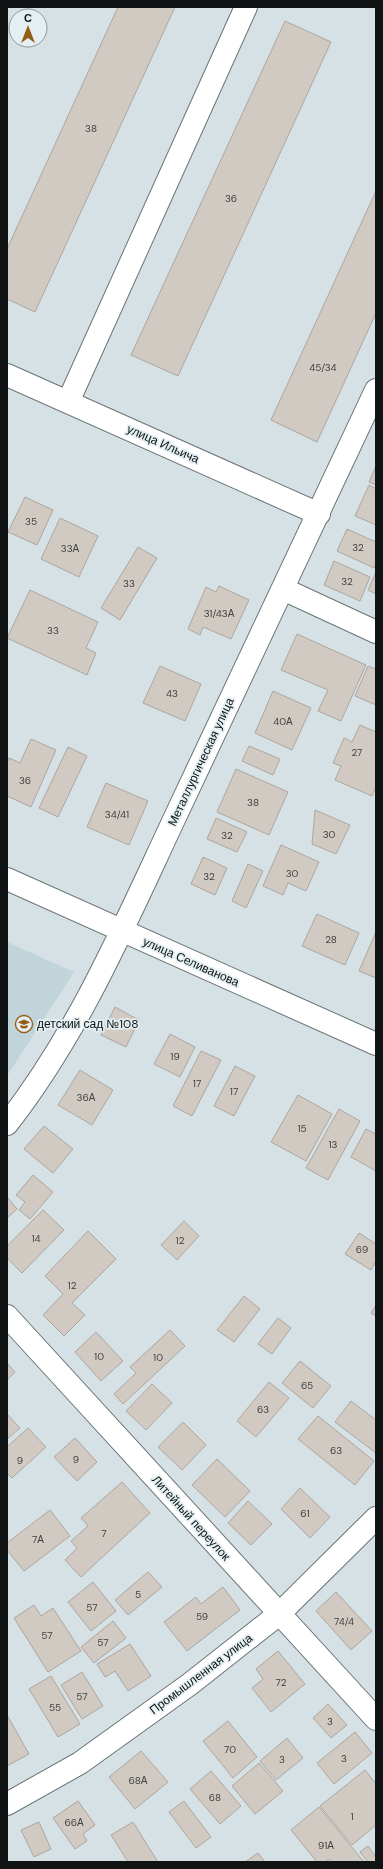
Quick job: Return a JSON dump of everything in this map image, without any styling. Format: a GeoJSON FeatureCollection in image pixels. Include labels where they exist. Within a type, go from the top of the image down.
{"type":"FeatureCollection","features":[{"type":"Feature","properties":{"kind":"street"},"geometry":{"type":"LineString","coordinates":[[68,402],[246,7]]}},
{"type":"Feature","properties":{"kind":"street","name":"улица Ильича"},"geometry":{"type":"LineString","coordinates":[[7,375],[319,514]]}},
{"type":"Feature","properties":{"kind":"street","name":"Металлургическая улица"},"geometry":{"type":"LineString","coordinates":[[7,1124],[25,1102],[63,1042],[121,931],[284,589],[376,390]]}},
{"type":"Feature","properties":{"kind":"street"},"geometry":{"type":"LineString","coordinates":[[284,589],[376,632]]}},
{"type":"Feature","properties":{"kind":"street","name":"улица Селиванова"},"geometry":{"type":"LineString","coordinates":[[7,879],[376,1044]]}},
{"type":"Feature","properties":{"kind":"street","name":"Литейный переулок"},"geometry":{"type":"LineString","coordinates":[[7,1316],[376,1719]]}},
{"type":"Feature","properties":{"kind":"street","name":"Промышленная улица"},"geometry":{"type":"LineString","coordinates":[[7,1804],[80,1763],[190,1684],[279,1614],[376,1518]]}},
{"type":"Feature","properties":{"kind":"shaded area","name":"детский сад №108"},"geometry":{"type":"Polygon","coordinates":[[[7,942],[74,972],[7,1076],[7,942]]]}},
{"type":"Feature","properties":{"kind":"building"},"geometry":{"type":"Polygon","coordinates":[[[118,7],[175,7],[35,312],[7,299],[7,249],[118,7]]]}},
{"type":"Feature","properties":{"kind":"building"},"geometry":{"type":"Polygon","coordinates":[[[285,21],[331,42],[178,376],[131,355],[285,21]]]}},
{"type":"Feature","properties":{"kind":"building"},"geometry":{"type":"Polygon","coordinates":[[[376,191],[376,313],[317,442],[271,420],[376,191]]]}},
{"type":"Feature","properties":{"kind":"building"},"geometry":{"type":"Polygon","coordinates":[[[376,466],[376,485],[369,482],[376,466]]]}},
{"type":"Feature","properties":{"kind":"building"},"geometry":{"type":"Polygon","coordinates":[[[369,485],[376,489],[376,525],[355,516],[369,485]]]}},
{"type":"Feature","properties":{"kind":"building"},"geometry":{"type":"Polygon","coordinates":[[[25,497],[53,510],[37,545],[8,532],[25,497]]]}},
{"type":"Feature","properties":{"kind":"building"},"geometry":{"type":"Polygon","coordinates":[[[60,518],[98,536],[79,577],[41,559],[60,518]]]}},
{"type":"Feature","properties":{"kind":"building"},"geometry":{"type":"Polygon","coordinates":[[[347,529],[376,542],[376,563],[374,568],[337,551],[347,529]]]}},
{"type":"Feature","properties":{"kind":"building"},"geometry":{"type":"Polygon","coordinates":[[[138,547],[157,558],[120,620],[101,608],[138,547]]]}},
{"type":"Feature","properties":{"kind":"building"},"geometry":{"type":"Polygon","coordinates":[[[334,561],[370,577],[360,601],[324,585],[334,561]]]}},
{"type":"Feature","properties":{"kind":"building"},"geometry":{"type":"Polygon","coordinates":[[[376,572],[376,594],[368,590],[376,572]]]}},
{"type":"Feature","properties":{"kind":"building"},"geometry":{"type":"Polygon","coordinates":[[[219,586],[249,600],[231,639],[203,627],[200,635],[188,629],[206,587],[216,592],[219,586]]]}},
{"type":"Feature","properties":{"kind":"building"},"geometry":{"type":"Polygon","coordinates":[[[30,590],[98,622],[86,648],[96,653],[87,675],[7,638],[30,590]]]}},
{"type":"Feature","properties":{"kind":"building"},"geometry":{"type":"Polygon","coordinates":[[[297,634],[366,665],[341,721],[318,711],[328,690],[281,670],[297,634]]]}},
{"type":"Feature","properties":{"kind":"building"},"geometry":{"type":"Polygon","coordinates":[[[160,666],[201,684],[185,721],[143,703],[160,666]]]}},
{"type":"Feature","properties":{"kind":"building"},"geometry":{"type":"Polygon","coordinates":[[[368,666],[376,669],[376,705],[355,696],[368,666]]]}},
{"type":"Feature","properties":{"kind":"building"},"geometry":{"type":"Polygon","coordinates":[[[273,691],[311,708],[292,750],[255,733],[273,691]]]}},
{"type":"Feature","properties":{"kind":"building"},"geometry":{"type":"Polygon","coordinates":[[[360,725],[376,732],[376,786],[372,796],[335,780],[341,766],[333,763],[344,738],[352,742],[360,725]]]}},
{"type":"Feature","properties":{"kind":"building"},"geometry":{"type":"Polygon","coordinates":[[[31,739],[56,750],[31,807],[7,796],[7,763],[9,758],[20,763],[31,739]]]}},
{"type":"Feature","properties":{"kind":"building"},"geometry":{"type":"Polygon","coordinates":[[[249,746],[280,759],[273,775],[242,761],[249,746]]]}},
{"type":"Feature","properties":{"kind":"building"},"geometry":{"type":"Polygon","coordinates":[[[68,747],[87,756],[58,817],[39,808],[68,747]]]}},
{"type":"Feature","properties":{"kind":"building"},"geometry":{"type":"Polygon","coordinates":[[[236,769],[288,792],[269,835],[217,812],[236,769]]]}},
{"type":"Feature","properties":{"kind":"building"},"geometry":{"type":"Polygon","coordinates":[[[106,783],[148,801],[129,845],[87,827],[106,783]]]}},
{"type":"Feature","properties":{"kind":"building"},"geometry":{"type":"Polygon","coordinates":[[[315,810],[350,825],[336,854],[312,844],[315,810]]]}},
{"type":"Feature","properties":{"kind":"building"},"geometry":{"type":"Polygon","coordinates":[[[216,818],[247,832],[237,852],[207,839],[216,818]]]}},
{"type":"Feature","properties":{"kind":"building"},"geometry":{"type":"Polygon","coordinates":[[[281,845],[319,862],[306,891],[288,883],[283,895],[263,886],[281,845]]]}},
{"type":"Feature","properties":{"kind":"building"},"geometry":{"type":"Polygon","coordinates":[[[203,857],[227,868],[215,895],[191,884],[203,857]]]}},
{"type":"Feature","properties":{"kind":"building"},"geometry":{"type":"Polygon","coordinates":[[[248,864],[263,871],[246,908],[232,901],[248,864]]]}},
{"type":"Feature","properties":{"kind":"building"},"geometry":{"type":"Polygon","coordinates":[[[317,914],[359,933],[345,965],[302,946],[317,914]]]}},
{"type":"Feature","properties":{"kind":"building"},"geometry":{"type":"Polygon","coordinates":[[[376,932],[376,978],[359,971],[376,932]]]}},
{"type":"Feature","properties":{"kind":"building"},"geometry":{"type":"Polygon","coordinates":[[[115,1007],[139,1020],[126,1047],[101,1035],[115,1007]]]}},
{"type":"Feature","properties":{"kind":"building"},"geometry":{"type":"Polygon","coordinates":[[[170,1034],[195,1047],[180,1077],[154,1064],[170,1034]]]}},
{"type":"Feature","properties":{"kind":"building"},"geometry":{"type":"Polygon","coordinates":[[[201,1051],[221,1060],[192,1116],[173,1106],[201,1051]]]}},
{"type":"Feature","properties":{"kind":"building"},"geometry":{"type":"Polygon","coordinates":[[[235,1066],[255,1076],[234,1116],[214,1106],[235,1066]]]}},
{"type":"Feature","properties":{"kind":"building"},"geometry":{"type":"Polygon","coordinates":[[[80,1070],[113,1090],[92,1125],[58,1105],[80,1070]]]}},
{"type":"Feature","properties":{"kind":"building"},"geometry":{"type":"Polygon","coordinates":[[[298,1095],[332,1114],[306,1161],[271,1142],[298,1095]]]}},
{"type":"Feature","properties":{"kind":"building"},"geometry":{"type":"Polygon","coordinates":[[[339,1109],[360,1121],[328,1180],[306,1168],[339,1109]]]}},
{"type":"Feature","properties":{"kind":"building"},"geometry":{"type":"Polygon","coordinates":[[[44,1126],[73,1149],[53,1173],[24,1149],[44,1126]]]}},
{"type":"Feature","properties":{"kind":"building"},"geometry":{"type":"Polygon","coordinates":[[[366,1129],[376,1134],[376,1171],[351,1157],[366,1129]]]}},
{"type":"Feature","properties":{"kind":"building"},"geometry":{"type":"Polygon","coordinates":[[[33,1175],[53,1192],[30,1219],[19,1210],[25,1202],[16,1195],[33,1175]]]}},
{"type":"Feature","properties":{"kind":"building"},"geometry":{"type":"Polygon","coordinates":[[[7,1197],[17,1209],[7,1218],[7,1197]]]}},
{"type":"Feature","properties":{"kind":"building"},"geometry":{"type":"Polygon","coordinates":[[[43,1210],[64,1230],[22,1273],[7,1258],[7,1246],[43,1210]]]}},
{"type":"Feature","properties":{"kind":"building"},"geometry":{"type":"Polygon","coordinates":[[[184,1221],[199,1236],[177,1260],[161,1245],[184,1221]]]}},
{"type":"Feature","properties":{"kind":"building"},"geometry":{"type":"Polygon","coordinates":[[[88,1231],[116,1259],[72,1303],[85,1315],[64,1336],[43,1315],[63,1294],[45,1276],[88,1231]]]}},
{"type":"Feature","properties":{"kind":"building"},"geometry":{"type":"Polygon","coordinates":[[[359,1233],[376,1244],[376,1261],[371,1270],[345,1254],[359,1233]]]}},
{"type":"Feature","properties":{"kind":"building"},"geometry":{"type":"Polygon","coordinates":[[[244,1296],[260,1309],[234,1342],[217,1330],[244,1296]]]}},
{"type":"Feature","properties":{"kind":"building"},"geometry":{"type":"Polygon","coordinates":[[[376,1305],[376,1316],[371,1313],[376,1305]]]}},
{"type":"Feature","properties":{"kind":"building"},"geometry":{"type":"Polygon","coordinates":[[[278,1318],[291,1328],[272,1354],[258,1344],[278,1318]]]}},
{"type":"Feature","properties":{"kind":"building"},"geometry":{"type":"Polygon","coordinates":[[[170,1330],[185,1346],[123,1404],[114,1394],[136,1373],[130,1367],[170,1330]]]}},
{"type":"Feature","properties":{"kind":"building"},"geometry":{"type":"Polygon","coordinates":[[[96,1332],[123,1361],[101,1381],[75,1352],[96,1332]]]}},
{"type":"Feature","properties":{"kind":"building"},"geometry":{"type":"Polygon","coordinates":[[[300,1361],[331,1386],[313,1408],[282,1383],[300,1361]]]}},
{"type":"Feature","properties":{"kind":"building"},"geometry":{"type":"Polygon","coordinates":[[[7,1363],[15,1372],[7,1380],[7,1363]]]}},
{"type":"Feature","properties":{"kind":"building"},"geometry":{"type":"Polygon","coordinates":[[[269,1382],[289,1398],[256,1437],[237,1421],[269,1382]]]}},
{"type":"Feature","properties":{"kind":"building"},"geometry":{"type":"Polygon","coordinates":[[[152,1384],[172,1403],[146,1430],[126,1411],[152,1384]]]}},
{"type":"Feature","properties":{"kind":"building"},"geometry":{"type":"Polygon","coordinates":[[[351,1401],[376,1420],[376,1453],[335,1422],[351,1401]]]}},
{"type":"Feature","properties":{"kind":"building"},"geometry":{"type":"Polygon","coordinates":[[[7,1414],[20,1428],[7,1439],[7,1414]]]}},
{"type":"Feature","properties":{"kind":"building"},"geometry":{"type":"Polygon","coordinates":[[[318,1416],[374,1461],[355,1485],[298,1439],[318,1416]]]}},
{"type":"Feature","properties":{"kind":"building"},"geometry":{"type":"Polygon","coordinates":[[[183,1422],[206,1445],[182,1470],[158,1447],[183,1422]]]}},
{"type":"Feature","properties":{"kind":"building"},"geometry":{"type":"Polygon","coordinates":[[[28,1428],[46,1447],[12,1478],[7,1473],[7,1447],[28,1428]]]}},
{"type":"Feature","properties":{"kind":"building"},"geometry":{"type":"Polygon","coordinates":[[[75,1438],[97,1462],[77,1481],[54,1457],[75,1438]]]}},
{"type":"Feature","properties":{"kind":"building"},"geometry":{"type":"Polygon","coordinates":[[[217,1459],[250,1491],[225,1517],[192,1485],[217,1459]]]}},
{"type":"Feature","properties":{"kind":"building"},"geometry":{"type":"Polygon","coordinates":[[[122,1482],[150,1513],[81,1577],[65,1560],[77,1548],[71,1541],[88,1526],[81,1518],[122,1482]]]}},
{"type":"Feature","properties":{"kind":"building"},"geometry":{"type":"Polygon","coordinates":[[[300,1488],[330,1517],[310,1538],[281,1509],[300,1488]]]}},
{"type":"Feature","properties":{"kind":"building"},"geometry":{"type":"Polygon","coordinates":[[[248,1501],[272,1524],[251,1545],[228,1523],[248,1501]]]}},
{"type":"Feature","properties":{"kind":"building"},"geometry":{"type":"Polygon","coordinates":[[[50,1510],[70,1536],[24,1571],[7,1550],[7,1543],[50,1510]]]}},
{"type":"Feature","properties":{"kind":"building"},"geometry":{"type":"Polygon","coordinates":[[[148,1572],[162,1587],[128,1615],[115,1600],[148,1572]]]}},
{"type":"Feature","properties":{"kind":"building"},"geometry":{"type":"Polygon","coordinates":[[[93,1582],[116,1611],[91,1631],[68,1602],[93,1582]]]}},
{"type":"Feature","properties":{"kind":"building"},"geometry":{"type":"Polygon","coordinates":[[[223,1587],[240,1610],[187,1651],[164,1622],[196,1597],[201,1604],[223,1587]]]}},
{"type":"Feature","properties":{"kind":"building"},"geometry":{"type":"Polygon","coordinates":[[[336,1592],[372,1631],[351,1650],[316,1611],[336,1592]]]}},
{"type":"Feature","properties":{"kind":"building"},"geometry":{"type":"Polygon","coordinates":[[[34,1605],[41,1616],[53,1608],[81,1651],[48,1672],[14,1618],[34,1605]]]}},
{"type":"Feature","properties":{"kind":"building"},"geometry":{"type":"Polygon","coordinates":[[[113,1621],[126,1638],[94,1663],[81,1647],[113,1621]]]}},
{"type":"Feature","properties":{"kind":"building"},"geometry":{"type":"Polygon","coordinates":[[[130,1644],[151,1676],[128,1691],[115,1671],[105,1677],[97,1664],[130,1644]]]}},
{"type":"Feature","properties":{"kind":"building"},"geometry":{"type":"Polygon","coordinates":[[[278,1651],[305,1684],[271,1712],[252,1688],[263,1679],[256,1669],[278,1651]]]}},
{"type":"Feature","properties":{"kind":"building"},"geometry":{"type":"Polygon","coordinates":[[[82,1672],[103,1706],[82,1719],[61,1685],[82,1672]]]}},
{"type":"Feature","properties":{"kind":"building"},"geometry":{"type":"Polygon","coordinates":[[[51,1676],[80,1724],[58,1737],[29,1689],[51,1676]]]}},
{"type":"Feature","properties":{"kind":"building"},"geometry":{"type":"Polygon","coordinates":[[[328,1704],[347,1725],[331,1738],[313,1718],[328,1704]]]}},
{"type":"Feature","properties":{"kind":"building"},"geometry":{"type":"Polygon","coordinates":[[[7,1715],[29,1754],[7,1766],[7,1715]]]}},
{"type":"Feature","properties":{"kind":"building"},"geometry":{"type":"Polygon","coordinates":[[[228,1721],[257,1757],[233,1778],[203,1741],[228,1721]]]}},
{"type":"Feature","properties":{"kind":"building"},"geometry":{"type":"Polygon","coordinates":[[[355,1732],[372,1753],[334,1784],[317,1763],[355,1732]]]}},
{"type":"Feature","properties":{"kind":"building"},"geometry":{"type":"Polygon","coordinates":[[[287,1738],[303,1758],[276,1780],[260,1761],[287,1738]]]}},
{"type":"Feature","properties":{"kind":"building"},"geometry":{"type":"Polygon","coordinates":[[[141,1751],[168,1782],[135,1809],[109,1777],[141,1751]]]}},
{"type":"Feature","properties":{"kind":"building"},"geometry":{"type":"Polygon","coordinates":[[[259,1763],[283,1791],[255,1814],[232,1786],[259,1763]]]}},
{"type":"Feature","properties":{"kind":"building"},"geometry":{"type":"Polygon","coordinates":[[[365,1770],[376,1784],[376,1825],[352,1845],[320,1806],[365,1770]]]}},
{"type":"Feature","properties":{"kind":"building"},"geometry":{"type":"Polygon","coordinates":[[[211,1771],[241,1806],[220,1824],[190,1789],[211,1771]]]}},
{"type":"Feature","properties":{"kind":"building"},"geometry":{"type":"Polygon","coordinates":[[[78,1801],[95,1825],[83,1834],[87,1841],[75,1849],[53,1818],[78,1801]]]}},
{"type":"Feature","properties":{"kind":"building"},"geometry":{"type":"Polygon","coordinates":[[[184,1801],[211,1837],[196,1848],[169,1812],[184,1801]]]}},
{"type":"Feature","properties":{"kind":"building"},"geometry":{"type":"Polygon","coordinates":[[[319,1807],[364,1862],[331,1862],[329,1859],[326,1862],[317,1862],[291,1830],[319,1807]]]}},
{"type":"Feature","properties":{"kind":"building"},"geometry":{"type":"Polygon","coordinates":[[[39,1822],[51,1849],[34,1857],[21,1830],[39,1822]]]}},
{"type":"Feature","properties":{"kind":"building"},"geometry":{"type":"Polygon","coordinates":[[[133,1822],[158,1862],[128,1862],[111,1835],[133,1822]]]}},
{"type":"Feature","properties":{"kind":"building"},"geometry":{"type":"Polygon","coordinates":[[[368,1846],[376,1857],[376,1862],[368,1862],[360,1852],[368,1846]]]}},
{"type":"Feature","properties":{"kind":"building"},"geometry":{"type":"Polygon","coordinates":[[[258,1853],[265,1862],[245,1862],[258,1853]]]}},
{"type":"Feature","properties":{"kind":"place","name":"детский сад №108"},"geometry":{"type":"Point","coordinates":[24,1024]}}]}
